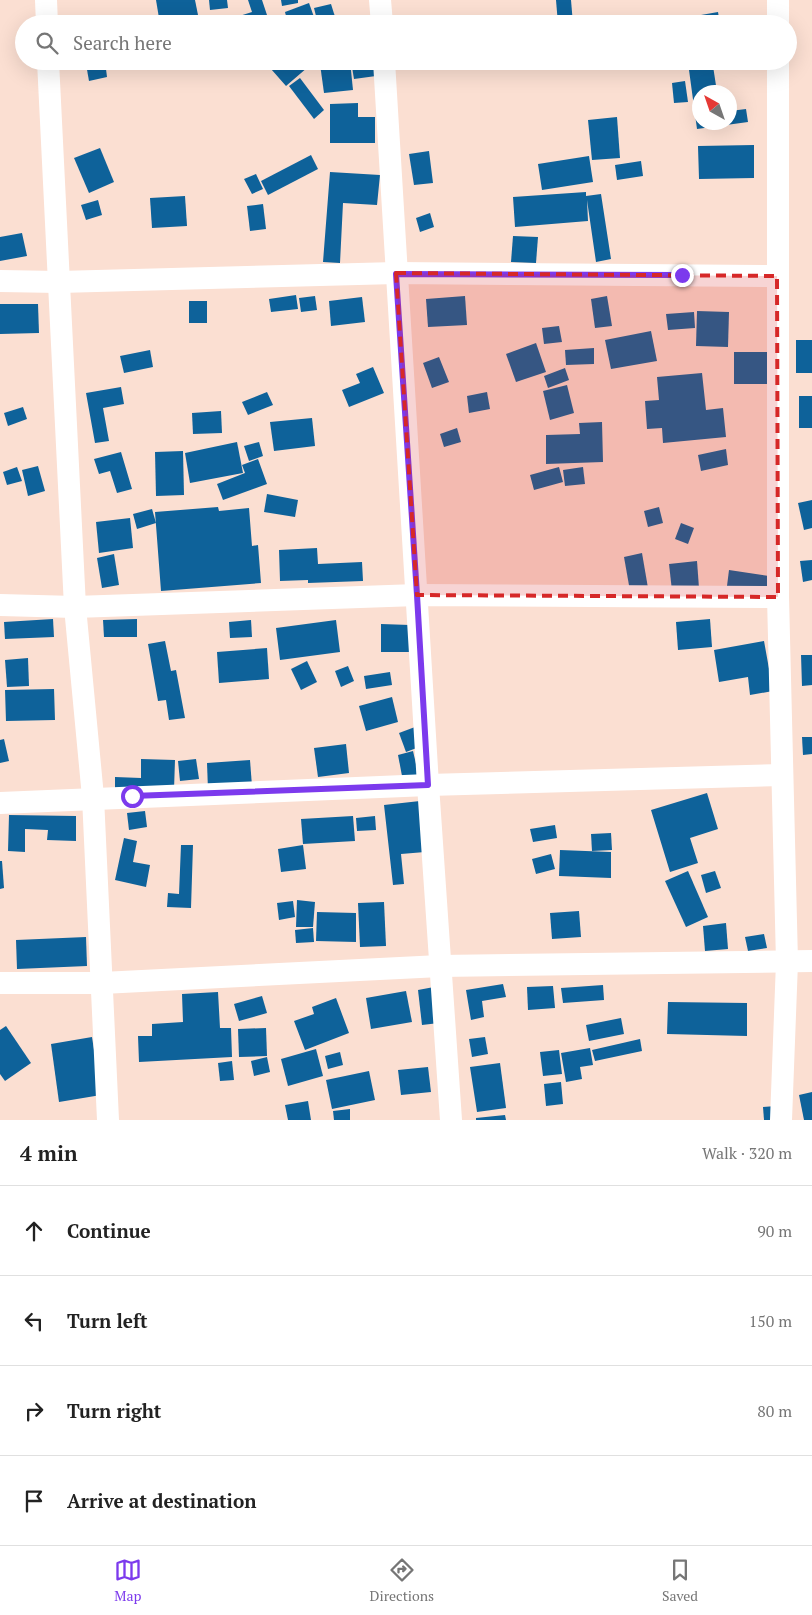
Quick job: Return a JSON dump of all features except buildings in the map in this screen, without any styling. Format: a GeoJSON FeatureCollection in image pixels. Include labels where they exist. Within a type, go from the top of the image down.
{"type":"FeatureCollection","features":[{"type":"Feature","properties":{"kind":"street"},"geometry":{"type":"LineString","coordinates":[[46,0],[47,15]]}},
{"type":"Feature","properties":{"kind":"street"},"geometry":{"type":"LineString","coordinates":[[380,0],[381,15]]}},
{"type":"Feature","properties":{"kind":"street"},"geometry":{"type":"LineString","coordinates":[[778,0],[778,15]]}},
{"type":"Feature","properties":{"kind":"street"},"geometry":{"type":"LineString","coordinates":[[48,70],[74,607],[93,798],[108,1120]]}},
{"type":"Feature","properties":{"kind":"street"},"geometry":{"type":"LineString","coordinates":[[385,70],[428,785],[451,1120]]}},
{"type":"Feature","properties":{"kind":"street"},"geometry":{"type":"LineString","coordinates":[[778,70],[778,597],[787,962],[781,1120]]}},
{"type":"Feature","properties":{"kind":"street"},"geometry":{"type":"LineString","coordinates":[[0,282],[396,274],[777,276]]}},
{"type":"Feature","properties":{"kind":"street"},"geometry":{"type":"LineString","coordinates":[[0,605],[74,607],[417,595],[778,597]]}},
{"type":"Feature","properties":{"kind":"street"},"geometry":{"type":"LineString","coordinates":[[0,803],[428,785],[782,775]]}},
{"type":"Feature","properties":{"kind":"street"},"geometry":{"type":"LineString","coordinates":[[0,983],[102,983],[440,966],[812,961]]}},
{"type":"Feature","properties":{"kind":"highlighted area"},"geometry":{"type":"Polygon","coordinates":[[[396,273],[777,276],[778,597],[417,595],[396,273]]]}},
{"type":"Feature","properties":{"kind":"route"},"geometry":{"type":"LineString","coordinates":[[132,796],[428,785],[396,274],[682,275]]}}]}
